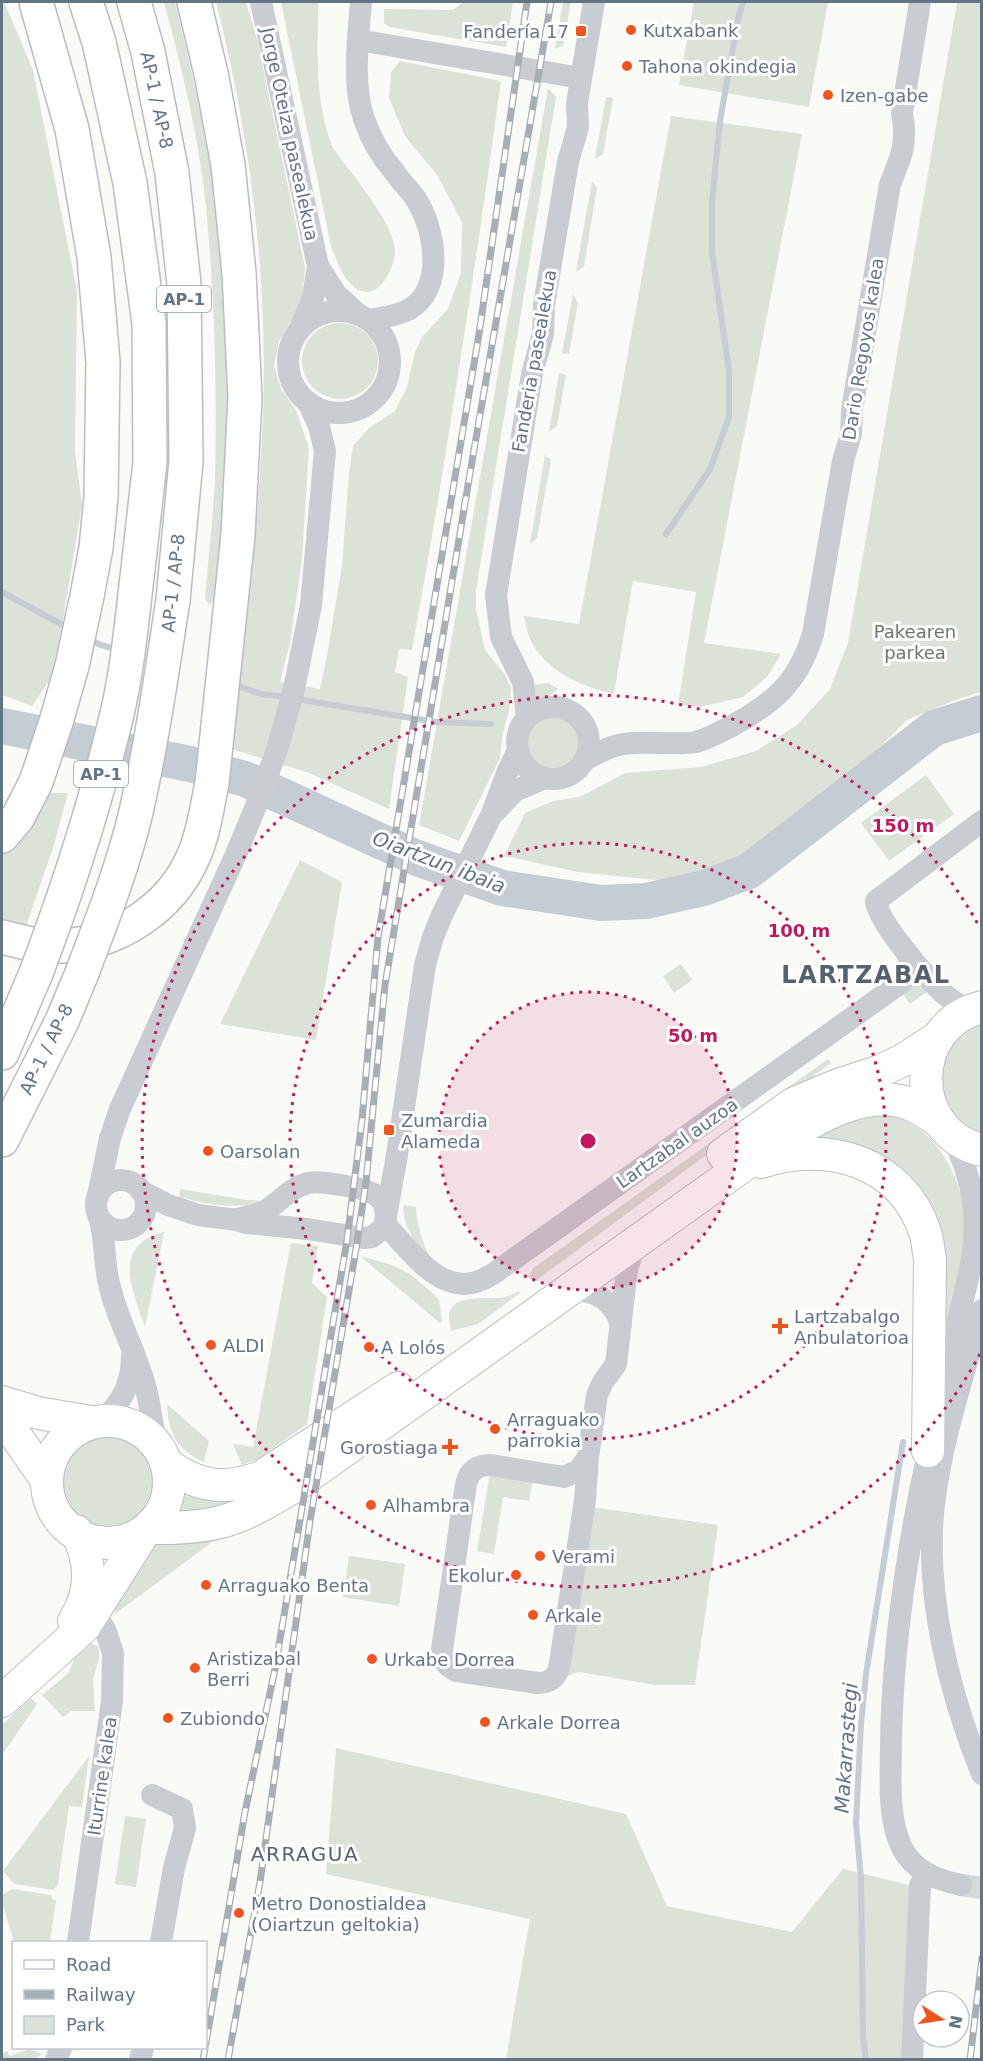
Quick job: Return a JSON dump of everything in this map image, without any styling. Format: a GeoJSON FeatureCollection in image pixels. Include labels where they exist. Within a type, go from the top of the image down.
{"type":"FeatureCollection","features":[{"type":"Feature","properties":{"kind":"highway"},"geometry":{"type":"LineString","coordinates":[[2,836],[18,817],[36,782],[47,753],[72,666],[96,548],[101,497],[103,362],[94,257],[72,129],[36,2]]}},
{"type":"Feature","properties":{"kind":"highway","name":"AP-1 / AP-8"},"geometry":{"type":"LineString","coordinates":[[2,1053],[56,920],[78,852],[117,713],[128,654],[150,462],[149,323],[130,183],[99,42],[86,2]]}},
{"type":"Feature","properties":{"kind":"highway","name":"AP-1 / AP-8"},"geometry":{"type":"LineString","coordinates":[[2,1140],[62,1021],[115,886],[136,814],[152,736],[173,600],[186,461],[184,284],[172,173],[148,52],[134,2]]}},
{"type":"Feature","properties":{"kind":"highway"},"geometry":{"type":"LineString","coordinates":[[2,937],[39,945],[60,946],[82,944],[122,930],[141,920],[172,891],[194,856],[201,837],[212,783],[228,639],[238,535],[244,397],[239,273],[228,165],[212,78],[194,2]]}},
{"type":"Feature","properties":{"kind":"main road"},"geometry":{"type":"LineString","coordinates":[[164,1458],[190,1479],[204,1484],[233,1485],[261,1477],[357,1413],[386,1397],[781,1112],[808,1097],[878,1072],[905,1059],[937,1038],[956,1018],[975,1009]]}},
{"type":"Feature","properties":{"kind":"main road"},"geometry":{"type":"LineString","coordinates":[[937,1038],[926,1065],[927,1095],[945,1128]]}},
{"type":"Feature","properties":{"kind":"main road"},"geometry":{"type":"LineString","coordinates":[[97,1421],[76,1427],[64,1436],[54,1449],[48,1464],[47,1492],[59,1515],[76,1531],[98,1541],[110,1543],[123,1542],[147,1531],[220,1524],[254,1510],[296,1485],[765,1150],[806,1125],[860,1101],[896,1100],[919,1108],[968,1145],[981,1150]]}},
{"type":"Feature","properties":{"kind":"main road"},"geometry":{"type":"LineString","coordinates":[[725,1179],[768,1160],[806,1153],[821,1153],[838,1155],[868,1166],[892,1182],[906,1198],[925,1232],[930,1259],[928,1450]]}},
{"type":"Feature","properties":{"kind":"main road"},"geometry":{"type":"LineString","coordinates":[[2,1402],[38,1413],[116,1422],[130,1426],[153,1442],[164,1458],[170,1476],[170,1490],[160,1518],[147,1531],[94,1614],[67,1644],[2,1701]]}},
{"type":"Feature","properties":{"kind":"main road"},"geometry":{"type":"LineString","coordinates":[[2,1416],[46,1479]]}},
{"type":"Feature","properties":{"kind":"main road"},"geometry":{"type":"LineString","coordinates":[[2,1685],[63,1633],[80,1611],[89,1585],[89,1571],[87,1557],[76,1531]]}},
{"type":"Feature","properties":{"kind":"street","name":"Jorge Oteiza pasealekua"},"geometry":{"type":"LineString","coordinates":[[261,2],[318,266],[314,298],[300,328]]}},
{"type":"Feature","properties":{"kind":"street"},"geometry":{"type":"LineString","coordinates":[[308,402],[329,412],[352,411],[363,407],[379,392],[385,383],[395,334],[408,310],[421,298],[430,282],[432,268],[431,240],[423,213],[416,200],[384,159],[364,119],[358,97],[361,2]]}},
{"type":"Feature","properties":{"kind":"street","name":"Fanderia pasealekua"},"geometry":{"type":"LineString","coordinates":[[527,718],[523,682],[501,637],[496,595],[532,374],[543,334],[544,304],[568,162],[578,127],[577,103],[594,2]]}},
{"type":"Feature","properties":{"kind":"street","name":"Dario Regoyos kalea"},"geometry":{"type":"LineString","coordinates":[[584,760],[622,744],[670,744],[698,741],[757,711],[783,691],[801,664],[813,634],[843,461],[851,434],[852,410],[891,184],[901,157],[906,132],[902,113],[920,2]]}},
{"type":"Feature","properties":{"kind":"street"},"geometry":{"type":"LineString","coordinates":[[358,40],[581,78]]}},
{"type":"Feature","properties":{"kind":"street","name":"Jorge Oteiza pasealekua"},"geometry":{"type":"LineString","coordinates":[[318,266],[336,294],[363,317]]}},
{"type":"Feature","properties":{"kind":"street"},"geometry":{"type":"LineString","coordinates":[[164,1458],[154,1434],[145,1383],[112,1294],[105,1259],[105,1239],[96,1208],[98,1196],[113,1128],[120,1109],[237,852],[277,750],[304,642],[316,567],[325,451],[319,426],[308,402],[293,384],[288,361],[294,338],[300,328],[310,319],[328,312],[347,311],[363,317],[389,317],[408,310]]}},
{"type":"Feature","properties":{"kind":"street"},"geometry":{"type":"LineString","coordinates":[[363,317],[384,338],[390,361]]}},
{"type":"Feature","properties":{"kind":"street"},"geometry":{"type":"LineString","coordinates":[[325,451],[337,430],[352,411]]}},
{"type":"Feature","properties":{"kind":"street"},"geometry":{"type":"LineString","coordinates":[[491,816],[515,791],[544,778],[563,777],[572,773],[584,760],[588,751],[587,730],[575,714],[556,707],[536,711],[527,718],[519,730],[520,758],[530,770],[544,778]]}},
{"type":"Feature","properties":{"kind":"street"},"geometry":{"type":"LineString","coordinates":[[100,1220],[114,1229],[168,1216],[198,1215],[364,1238],[381,1227],[397,1159],[425,965],[433,937],[491,816],[507,772],[518,750]]}},
{"type":"Feature","properties":{"kind":"street"},"geometry":{"type":"LineString","coordinates":[[975,1009],[942,993],[906,951],[877,909],[876,901],[981,822]]}},
{"type":"Feature","properties":{"kind":"street","name":"Lartzabal auzoa"},"geometry":{"type":"LineString","coordinates":[[362,1190],[375,1195],[382,1201],[386,1210],[381,1227],[405,1244],[420,1263],[452,1282],[475,1283],[494,1274],[902,982],[910,973],[910,962],[906,951]]}},
{"type":"Feature","properties":{"kind":"street"},"geometry":{"type":"LineString","coordinates":[[945,1128],[969,1176],[975,1234],[970,1270],[914,1515],[901,1599],[891,1706],[891,1802],[902,1848],[914,1863],[936,1879],[961,1885]]}},
{"type":"Feature","properties":{"kind":"street"},"geometry":{"type":"LineString","coordinates":[[105,1259],[116,1242],[142,1217],[145,1204],[134,1186],[116,1166],[109,1147]]}},
{"type":"Feature","properties":{"kind":"street"},"geometry":{"type":"LineString","coordinates":[[237,1220],[263,1212],[283,1195],[309,1183],[362,1190],[374,1186],[397,1159]]}},
{"type":"Feature","properties":{"kind":"street"},"geometry":{"type":"LineString","coordinates":[[98,1196],[106,1185],[120,1181],[168,1205],[198,1215]]}},
{"type":"Feature","properties":{"kind":"street"},"geometry":{"type":"LineString","coordinates":[[302,1186],[293,1196],[291,1212],[296,1223],[307,1229]]}},
{"type":"Feature","properties":{"kind":"street"},"geometry":{"type":"LineString","coordinates":[[588,1456],[579,1470],[564,1477],[491,1465],[479,1466],[470,1473],[466,1484],[441,1650],[442,1658],[450,1668],[456,1671],[538,1683],[549,1681],[557,1674],[583,1511],[597,1395],[616,1364],[630,1260],[633,1251],[645,1236]]}},
{"type":"Feature","properties":{"kind":"street"},"geometry":{"type":"LineString","coordinates":[[568,1291],[578,1290],[597,1294],[613,1307],[621,1325]]}},
{"type":"Feature","properties":{"kind":"street"},"geometry":{"type":"LineString","coordinates":[[981,1310],[944,1446],[934,1503],[932,1532],[936,1603],[944,1649],[958,1708],[981,1774]]}},
{"type":"Feature","properties":{"kind":"street"},"geometry":{"type":"LineString","coordinates":[[97,1421],[112,1412],[126,1390],[130,1378],[132,1353]]}},
{"type":"Feature","properties":{"kind":"street","name":"Iturrine kalea"},"geometry":{"type":"LineString","coordinates":[[78,1941],[112,1701],[111,1683],[114,1662],[111,1643],[94,1614]]}},
{"type":"Feature","properties":{"kind":"street"},"geometry":{"type":"LineString","coordinates":[[152,1795],[182,1809],[185,1828],[175,1860],[161,1941]]}},
{"type":"Feature","properties":{"kind":"street"},"geometry":{"type":"LineString","coordinates":[[912,2060],[920,1885],[928,1875]]}},
{"type":"Feature","properties":{"kind":"green space"},"geometry":{"type":"Polygon","coordinates":[[[2,2],[4,2],[33,70],[77,291],[75,451],[82,505],[54,674],[32,706],[2,695],[2,2]]]}},
{"type":"Feature","properties":{"kind":"green space"},"geometry":{"type":"Polygon","coordinates":[[[164,2],[175,2],[206,134],[227,290],[229,414],[219,591],[210,605],[205,599],[215,481],[216,413],[215,344],[209,241],[203,181],[194,129],[164,2]]]}},
{"type":"Feature","properties":{"kind":"green space"},"geometry":{"type":"Polygon","coordinates":[[[216,2],[246,2],[257,39],[305,268],[302,302],[279,341],[274,365],[281,389],[296,410],[309,448],[302,559],[290,643],[280,682],[320,689],[342,566],[353,446],[369,428],[395,411],[407,387],[415,352],[422,337],[448,309],[461,273],[462,222],[437,175],[405,136],[389,98],[391,72],[400,61],[501,81],[460,366],[412,650],[399,649],[395,672],[408,677],[389,809],[309,773],[232,749],[260,477],[264,383],[263,328],[255,218],[248,163],[240,109],[216,2]]]}},
{"type":"Feature","properties":{"kind":"green space"},"geometry":{"type":"Polygon","coordinates":[[[281,2],[318,2],[318,76],[327,131],[333,148],[379,212],[393,239],[395,250],[392,267],[383,283],[369,292],[361,291],[345,278],[331,246],[281,2]]]}},
{"type":"Feature","properties":{"kind":"green space"},"geometry":{"type":"Polygon","coordinates":[[[464,2],[513,2],[506,47],[389,27],[384,23],[384,9],[453,10],[464,2]]]}},
{"type":"Feature","properties":{"kind":"green space"},"geometry":{"type":"Polygon","coordinates":[[[563,2],[571,2],[563,46],[555,49],[563,2]]]}},
{"type":"Feature","properties":{"kind":"green space"},"geometry":{"type":"Polygon","coordinates":[[[694,2],[828,2],[809,107],[679,85],[694,2]]]}},
{"type":"Feature","properties":{"kind":"green space","name":"Pakearen parkea"},"geometry":{"type":"Polygon","coordinates":[[[957,2],[982,2],[981,692],[907,720],[858,769],[816,805],[750,852],[675,882],[578,872],[504,856],[525,813],[553,801],[580,797],[625,773],[701,767],[756,751],[797,725],[830,689],[848,643],[957,2]]]}},
{"type":"Feature","properties":{"kind":"green space"},"geometry":{"type":"Polygon","coordinates":[[[548,88],[556,97],[476,590],[476,609],[485,650],[506,676],[511,689],[509,711],[503,732],[500,758],[459,841],[419,825],[548,88]]]}},
{"type":"Feature","properties":{"kind":"green space"},"geometry":{"type":"Polygon","coordinates":[[[606,97],[613,98],[603,154],[595,159],[606,97]]]}},
{"type":"Feature","properties":{"kind":"green space"},"geometry":{"type":"Polygon","coordinates":[[[671,116],[802,134],[704,643],[781,654],[767,677],[743,697],[700,707],[678,705],[696,592],[633,581],[614,694],[577,682],[555,669],[536,650],[527,631],[524,616],[579,624],[671,116]]]}},
{"type":"Feature","properties":{"kind":"green space"},"geometry":{"type":"Polygon","coordinates":[[[592,181],[597,188],[584,267],[576,272],[592,181]]]}},
{"type":"Feature","properties":{"kind":"green space"},"geometry":{"type":"Polygon","coordinates":[[[573,294],[578,303],[569,354],[562,353],[573,294]]]}},
{"type":"Feature","properties":{"kind":"green space"},"geometry":{"type":"Polygon","coordinates":[[[340,323],[354,326],[367,334],[375,347],[378,361],[375,375],[367,388],[354,396],[340,399],[326,396],[313,388],[305,375],[302,361],[305,347],[313,334],[326,326],[340,323]]]}},
{"type":"Feature","properties":{"kind":"green space"},"geometry":{"type":"Polygon","coordinates":[[[559,373],[566,375],[557,426],[549,432],[559,373]]]}},
{"type":"Feature","properties":{"kind":"green space"},"geometry":{"type":"Polygon","coordinates":[[[545,455],[551,460],[537,538],[530,544],[545,455]]]}},
{"type":"Feature","properties":{"kind":"green space"},"geometry":{"type":"Polygon","coordinates":[[[549,683],[558,689],[548,697],[535,700],[531,685],[549,683]]]}},
{"type":"Feature","properties":{"kind":"green space"},"geometry":{"type":"Polygon","coordinates":[[[554,716],[564,718],[573,724],[579,733],[581,743],[579,753],[573,762],[564,768],[554,770],[544,768],[535,762],[529,753],[527,743],[529,733],[535,724],[544,718],[554,716]]]}},
{"type":"Feature","properties":{"kind":"green space"},"geometry":{"type":"Polygon","coordinates":[[[926,775],[954,814],[889,861],[861,823],[926,775]]]}},
{"type":"Feature","properties":{"kind":"green space"},"geometry":{"type":"Polygon","coordinates":[[[47,793],[68,793],[54,845],[24,932],[2,926],[2,853],[19,837],[47,793]]]}},
{"type":"Feature","properties":{"kind":"green space"},"geometry":{"type":"Polygon","coordinates":[[[300,860],[342,882],[316,1040],[220,1024],[300,860]]]}},
{"type":"Feature","properties":{"kind":"green space"},"geometry":{"type":"Polygon","coordinates":[[[681,964],[692,980],[674,993],[663,976],[681,964]]]}},
{"type":"Feature","properties":{"kind":"green space"},"geometry":{"type":"Polygon","coordinates":[[[916,980],[929,990],[910,1004],[902,993],[916,980]]]}},
{"type":"Feature","properties":{"kind":"green space"},"geometry":{"type":"Polygon","coordinates":[[[981,1024],[981,1136],[962,1127],[941,1096],[943,1057],[953,1041],[968,1029],[981,1024]]]}},
{"type":"Feature","properties":{"kind":"green space"},"geometry":{"type":"Polygon","coordinates":[[[828,1059],[831,1063],[534,1282],[529,1277],[532,1269],[828,1059]]]}},
{"type":"Feature","properties":{"kind":"green space"},"geometry":{"type":"Polygon","coordinates":[[[872,1111],[895,1116],[911,1123],[924,1133],[946,1160],[960,1191],[965,1225],[963,1257],[941,1352],[919,1199],[800,1145],[837,1122],[872,1111]]]}},
{"type":"Feature","properties":{"kind":"green space"},"geometry":{"type":"Polygon","coordinates":[[[180,1189],[265,1201],[233,1206],[211,1204],[179,1197],[180,1189]]]}},
{"type":"Feature","properties":{"kind":"green space"},"geometry":{"type":"Polygon","coordinates":[[[403,1205],[416,1207],[420,1232],[429,1255],[427,1256],[410,1233],[403,1205]]]}},
{"type":"Feature","properties":{"kind":"green space"},"geometry":{"type":"Polygon","coordinates":[[[164,1232],[145,1327],[132,1285],[131,1259],[137,1248],[147,1239],[164,1232]]]}},
{"type":"Feature","properties":{"kind":"green space"},"geometry":{"type":"Polygon","coordinates":[[[291,1243],[318,1246],[312,1283],[327,1297],[307,1424],[258,1459],[242,1465],[233,1444],[253,1447],[291,1243]]]}},
{"type":"Feature","properties":{"kind":"green space"},"geometry":{"type":"Polygon","coordinates":[[[360,1256],[392,1265],[410,1274],[439,1300],[442,1321],[440,1323],[360,1256]]]}},
{"type":"Feature","properties":{"kind":"green space"},"geometry":{"type":"Polygon","coordinates":[[[519,1291],[520,1293],[478,1324],[451,1331],[449,1316],[451,1308],[456,1303],[472,1299],[505,1297],[519,1291]]]}},
{"type":"Feature","properties":{"kind":"green space"},"geometry":{"type":"Polygon","coordinates":[[[167,1404],[209,1441],[204,1462],[187,1452],[176,1439],[169,1424],[167,1404]]]}},
{"type":"Feature","properties":{"kind":"green space"},"geometry":{"type":"Polygon","coordinates":[[[103,1434],[135,1445],[150,1461],[155,1471],[156,1494],[149,1509],[143,1517],[121,1529],[99,1528],[80,1517],[67,1500],[60,1480],[63,1460],[76,1444],[103,1434]]]}},
{"type":"Feature","properties":{"kind":"green space"},"geometry":{"type":"Polygon","coordinates":[[[490,1472],[533,1479],[529,1501],[503,1497],[494,1554],[477,1551],[490,1472]]]}},
{"type":"Feature","properties":{"kind":"green space"},"geometry":{"type":"Polygon","coordinates":[[[186,1491],[275,1493],[176,1521],[186,1491]]]}},
{"type":"Feature","properties":{"kind":"green space"},"geometry":{"type":"Polygon","coordinates":[[[591,1507],[718,1525],[695,1685],[656,1685],[579,1672],[564,1677],[591,1507]]]}},
{"type":"Feature","properties":{"kind":"green space"},"geometry":{"type":"Polygon","coordinates":[[[213,1537],[211,1543],[115,1614],[114,1604],[152,1546],[163,1541],[213,1537]]]}},
{"type":"Feature","properties":{"kind":"green space"},"geometry":{"type":"Polygon","coordinates":[[[349,1556],[405,1564],[399,1606],[343,1597],[349,1556]]]}},
{"type":"Feature","properties":{"kind":"green space"},"geometry":{"type":"Polygon","coordinates":[[[90,1643],[99,1647],[99,1659],[93,1679],[95,1711],[71,1711],[63,1717],[42,1695],[69,1673],[76,1654],[90,1643]]]}},
{"type":"Feature","properties":{"kind":"green space"},"geometry":{"type":"Polygon","coordinates":[[[31,1698],[37,1704],[2,1755],[2,1725],[31,1698]]]}},
{"type":"Feature","properties":{"kind":"green space"},"geometry":{"type":"Polygon","coordinates":[[[336,1748],[626,1814],[667,1906],[792,1932],[843,1869],[930,1890],[921,1989],[911,1989],[911,2049],[916,2049],[915,2059],[506,2059],[530,1919],[326,1874],[336,1748]]]}},
{"type":"Feature","properties":{"kind":"green space"},"geometry":{"type":"Polygon","coordinates":[[[89,1756],[82,1807],[69,1806],[58,1884],[53,1890],[14,1884],[3,1871],[89,1756]]]}},
{"type":"Feature","properties":{"kind":"green space"},"geometry":{"type":"Polygon","coordinates":[[[125,1816],[146,1819],[136,1887],[115,1884],[125,1816]]]}},
{"type":"Feature","properties":{"kind":"green space"},"geometry":{"type":"Polygon","coordinates":[[[12,1889],[51,1895],[52,1899],[56,1900],[50,1941],[14,1941],[2,1895],[12,1889]]]}},
{"type":"Feature","properties":{"kind":"green space"},"geometry":{"type":"Polygon","coordinates":[[[30,2049],[42,2054],[35,2059],[2,2059],[2,2053],[7,2051],[10,2056],[30,2049]]]}},
{"type":"Feature","properties":{"kind":"waterway"},"geometry":{"type":"LineString","coordinates":[[666,534],[710,469],[729,417],[729,371],[712,252],[712,202],[720,121],[743,2]]}},
{"type":"Feature","properties":{"kind":"waterway"},"geometry":{"type":"LineString","coordinates":[[2,592],[70,629]]}},
{"type":"Feature","properties":{"kind":"waterway"},"geometry":{"type":"LineString","coordinates":[[89,639],[119,650]]}},
{"type":"Feature","properties":{"kind":"waterway"},"geometry":{"type":"LineString","coordinates":[[232,684],[261,694],[286,697]]}},
{"type":"Feature","properties":{"kind":"waterway"},"geometry":{"type":"LineString","coordinates":[[296,699],[436,722],[491,724]]}},
{"type":"Feature","properties":{"kind":"waterway","name":"Oiartzun ibaia"},"geometry":{"type":"LineString","coordinates":[[2,726],[190,764],[245,779],[417,858],[502,888],[601,903],[646,901],[704,888],[749,871],[934,728],[982,713]]}},
{"type":"Feature","properties":{"kind":"waterway","name":"Makarrastegi"},"geometry":{"type":"LineString","coordinates":[[866,2060],[863,2037],[861,1879],[856,1823],[861,1724],[866,1674],[903,1442]]}},
{"type":"Feature","properties":{"kind":"tunnel"},"geometry":{"type":"LineString","coordinates":[[961,1885],[982,1888]]}},
{"type":"Feature","properties":{"kind":"railway"},"geometry":{"type":"LineString","coordinates":[[207,2037],[245,1812],[275,1669],[347,1240],[362,1120],[378,937],[479,334],[527,2]]}},
{"type":"Feature","properties":{"kind":"railway"},"geometry":{"type":"LineString","coordinates":[[228,2060],[260,1882],[310,1521],[366,1182],[385,985],[551,2]]}},
{"type":"Feature","properties":{"kind":"railway"},"geometry":{"type":"LineString","coordinates":[[970,2060],[982,1958]]}},
{"type":"Feature","properties":{"kind":"railway"},"geometry":{"type":"LineString","coordinates":[[203,2060],[205,2049]]}},
{"type":"Feature","properties":{"kind":"place","name":"Kutxabank"},"geometry":{"type":"Point","coordinates":[631,30]}},
{"type":"Feature","properties":{"kind":"place","name":"Fandería 17"},"geometry":{"type":"Point","coordinates":[581,31]}},
{"type":"Feature","properties":{"kind":"place","name":"Tahona okindegia"},"geometry":{"type":"Point","coordinates":[627,66]}},
{"type":"Feature","properties":{"kind":"place","name":"Izen-gabe"},"geometry":{"type":"Point","coordinates":[828,95]}},
{"type":"Feature","properties":{"kind":"place","name":"Zumardia Alameda"},"geometry":{"type":"Point","coordinates":[389,1130]}},
{"type":"Feature","properties":{"kind":"place","name":"Oarsolan"},"geometry":{"type":"Point","coordinates":[208,1151]}},
{"type":"Feature","properties":{"kind":"place","name":"Lartzabalgo Anbulatorioa"},"geometry":{"type":"Point","coordinates":[780,1326]}},
{"type":"Feature","properties":{"kind":"place","name":"ALDI"},"geometry":{"type":"Point","coordinates":[211,1345]}},
{"type":"Feature","properties":{"kind":"place","name":"A Lolós"},"geometry":{"type":"Point","coordinates":[369,1347]}},
{"type":"Feature","properties":{"kind":"place","name":"Arraguako parrokia"},"geometry":{"type":"Point","coordinates":[495,1429]}},
{"type":"Feature","properties":{"kind":"place","name":"Gorostiaga"},"geometry":{"type":"Point","coordinates":[450,1447]}},
{"type":"Feature","properties":{"kind":"place","name":"Alhambra"},"geometry":{"type":"Point","coordinates":[371,1505]}},
{"type":"Feature","properties":{"kind":"place","name":"Verami"},"geometry":{"type":"Point","coordinates":[540,1556]}},
{"type":"Feature","properties":{"kind":"place","name":"Ekolur"},"geometry":{"type":"Point","coordinates":[516,1575]}},
{"type":"Feature","properties":{"kind":"place","name":"Arraguako Benta"},"geometry":{"type":"Point","coordinates":[206,1585]}},
{"type":"Feature","properties":{"kind":"place","name":"Arkale"},"geometry":{"type":"Point","coordinates":[533,1615]}},
{"type":"Feature","properties":{"kind":"place","name":"Urkabe Dorrea"},"geometry":{"type":"Point","coordinates":[372,1659]}},
{"type":"Feature","properties":{"kind":"place","name":"Aristizabal Berri"},"geometry":{"type":"Point","coordinates":[195,1668]}},
{"type":"Feature","properties":{"kind":"place","name":"Zubiondo"},"geometry":{"type":"Point","coordinates":[168,1718]}},
{"type":"Feature","properties":{"kind":"place","name":"Arkale Dorrea"},"geometry":{"type":"Point","coordinates":[485,1722]}},
{"type":"Feature","properties":{"kind":"place","name":"Metro Donostialdea (Oiartzun geltokia)"},"geometry":{"type":"Point","coordinates":[239,1913]}},
{"type":"Feature","properties":{"kind":"district","name":"LARTZABAL"},"geometry":{"type":"Point","coordinates":[866,975]}},
{"type":"Feature","properties":{"kind":"district","name":"ARRAGUA"},"geometry":{"type":"Point","coordinates":[305,1854]}}]}
